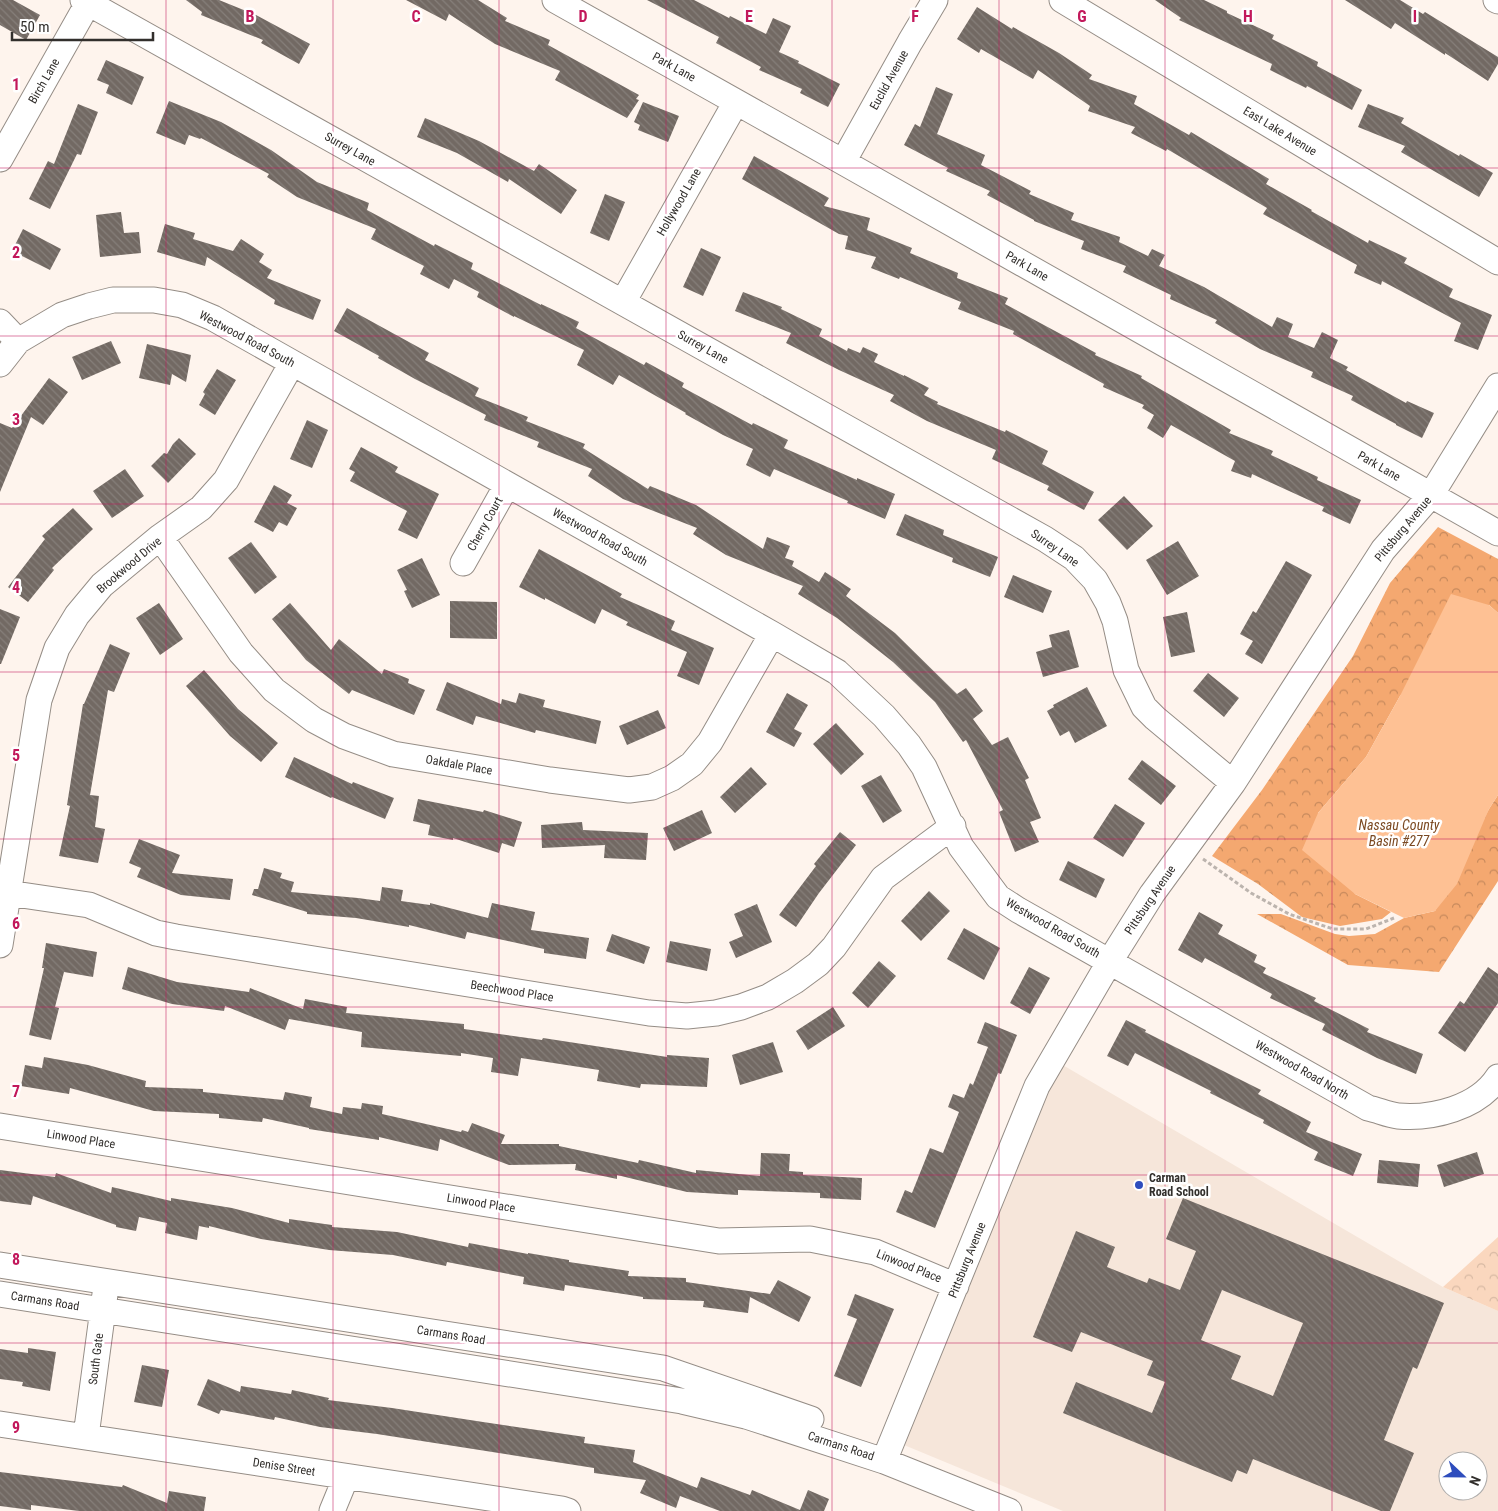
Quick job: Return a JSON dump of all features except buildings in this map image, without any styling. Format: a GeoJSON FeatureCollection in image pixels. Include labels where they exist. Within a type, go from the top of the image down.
{"type":"FeatureCollection","features":[{"type":"Feature","properties":{"kind":"street","name":"Park Lane"},"geometry":{"type":"LineString","coordinates":[[555,0],[1498,533]]}},
{"type":"Feature","properties":{"kind":"street","name":"Euclid Avenue"},"geometry":{"type":"LineString","coordinates":[[843,162],[935,0]]}},
{"type":"Feature","properties":{"kind":"street","name":"East Lake Avenue"},"geometry":{"type":"LineString","coordinates":[[1062,0],[1498,262]]}},
{"type":"Feature","properties":{"kind":"street","name":"Birch Lane"},"geometry":{"type":"LineString","coordinates":[[0,159],[86,2]]}},
{"type":"Feature","properties":{"kind":"street","name":"Surrey Lane"},"geometry":{"type":"LineString","coordinates":[[86,2],[1045,539],[1074,558],[1094,580],[1108,602],[1115,621],[1126,670],[1144,707],[1233,783]]}},
{"type":"Feature","properties":{"kind":"street","name":"Hollywood Lane"},"geometry":{"type":"LineString","coordinates":[[622,302],[736,102]]}},
{"type":"Feature","properties":{"kind":"street","name":"Westwood Road South"},"geometry":{"type":"LineString","coordinates":[[0,364],[18,341],[62,316],[88,306],[113,300],[154,300],[182,305],[214,318],[837,672],[884,716],[909,744],[924,767],[962,847],[998,896],[1018,910],[1110,962]]}},
{"type":"Feature","properties":{"kind":"street"},"geometry":{"type":"LineString","coordinates":[[0,322],[18,341]]}},
{"type":"Feature","properties":{"kind":"street","name":"Brookwood Drive"},"geometry":{"type":"LineString","coordinates":[[0,945],[39,700],[57,648],[77,615],[102,585],[160,537],[201,508],[226,480],[292,363]]}},
{"type":"Feature","properties":{"kind":"street","name":"Pittsburg Avenue"},"geometry":{"type":"LineString","coordinates":[[884,1461],[1037,1086],[1152,894],[1233,783],[1383,550],[1431,495],[1498,386]]}},
{"type":"Feature","properties":{"kind":"street","name":"Cherry Court"},"geometry":{"type":"LineString","coordinates":[[463,563],[507,484]]}},
{"type":"Feature","properties":{"kind":"street","name":"Oakdale Place"},"geometry":{"type":"LineString","coordinates":[[160,537],[241,653],[274,690],[314,720],[344,736],[393,754],[550,780],[629,790],[652,787],[672,778],[692,764],[710,742],[772,634]]}},
{"type":"Feature","properties":{"kind":"street","name":"Beechwood Place"},"geometry":{"type":"LineString","coordinates":[[8,893],[89,905],[156,933],[176,937],[639,1011],[687,1016],[716,1013],[741,1007],[768,997],[795,982],[818,964],[834,947],[883,878],[953,826]]}},
{"type":"Feature","properties":{"kind":"street","name":"Westwood Road North"},"geometry":{"type":"LineString","coordinates":[[1110,962],[1368,1108],[1396,1116],[1426,1116],[1460,1106],[1476,1098],[1494,1083],[1498,1077]]}},
{"type":"Feature","properties":{"kind":"street","name":"Linwood Place"},"geometry":{"type":"LineString","coordinates":[[0,1126],[719,1241],[810,1239],[875,1252],[956,1286]]}},
{"type":"Feature","properties":{"kind":"street","name":"Carmans Road"},"geometry":{"type":"LineString","coordinates":[[0,1265],[663,1368],[841,1429],[884,1461]]}},
{"type":"Feature","properties":{"kind":"street","name":"South Gate"},"geometry":{"type":"LineString","coordinates":[[86,1436],[107,1282]]}},
{"type":"Feature","properties":{"kind":"street","name":"Carmans Road"},"geometry":{"type":"LineString","coordinates":[[0,1294],[682,1401],[746,1416],[884,1461],[1009,1511]]}},
{"type":"Feature","properties":{"kind":"street","name":"Denise Street"},"geometry":{"type":"LineString","coordinates":[[0,1424],[568,1511]]}},
{"type":"Feature","properties":{"kind":"street"},"geometry":{"type":"LineString","coordinates":[[332,1511],[346,1477]]}},
{"type":"Feature","properties":{"kind":"path"},"geometry":{"type":"LineString","coordinates":[[1186,847],[1252,893],[1290,914],[1333,929],[1366,930],[1394,918]]}},
{"type":"Feature","properties":{"kind":"shaded area","name":"Carman Road School"},"geometry":{"type":"Polygon","coordinates":[[[1061,1064],[1443,1287],[1498,1311],[1498,1511],[1063,1511],[904,1445],[1049,1083],[1061,1064]]]}},
{"type":"Feature","properties":{"kind":"green space"},"geometry":{"type":"Polygon","coordinates":[[[1438,527],[1498,559],[1498,613],[1489,605],[1400,696],[1366,757],[1318,813],[1355,894],[1391,912],[1382,919],[1340,926],[1302,917],[1258,884],[1212,856],[1262,790],[1353,656],[1390,583],[1438,527]]]}},
{"type":"Feature","properties":{"kind":"green space"},"geometry":{"type":"Polygon","coordinates":[[[1498,795],[1498,881],[1439,972],[1348,965],[1257,914],[1281,914],[1335,934],[1349,936],[1375,934],[1404,918],[1435,911],[1498,795]]]}},
{"type":"Feature","properties":{"kind":"green space"},"geometry":{"type":"Polygon","coordinates":[[[1498,1237],[1498,1311],[1443,1287],[1498,1237]]]}},
{"type":"Feature","properties":{"kind":"water","name":"Nassau County Basin #277"},"geometry":{"type":"Polygon","coordinates":[[[1451,594],[1489,605],[1498,613],[1498,795],[1489,809],[1457,884],[1435,911],[1404,918],[1355,894],[1302,850],[1318,813],[1366,757],[1400,696],[1451,594]]]}},
{"type":"Feature","properties":{"kind":"place","name":"Carman Road School"},"geometry":{"type":"Point","coordinates":[1139,1185]}}]}
